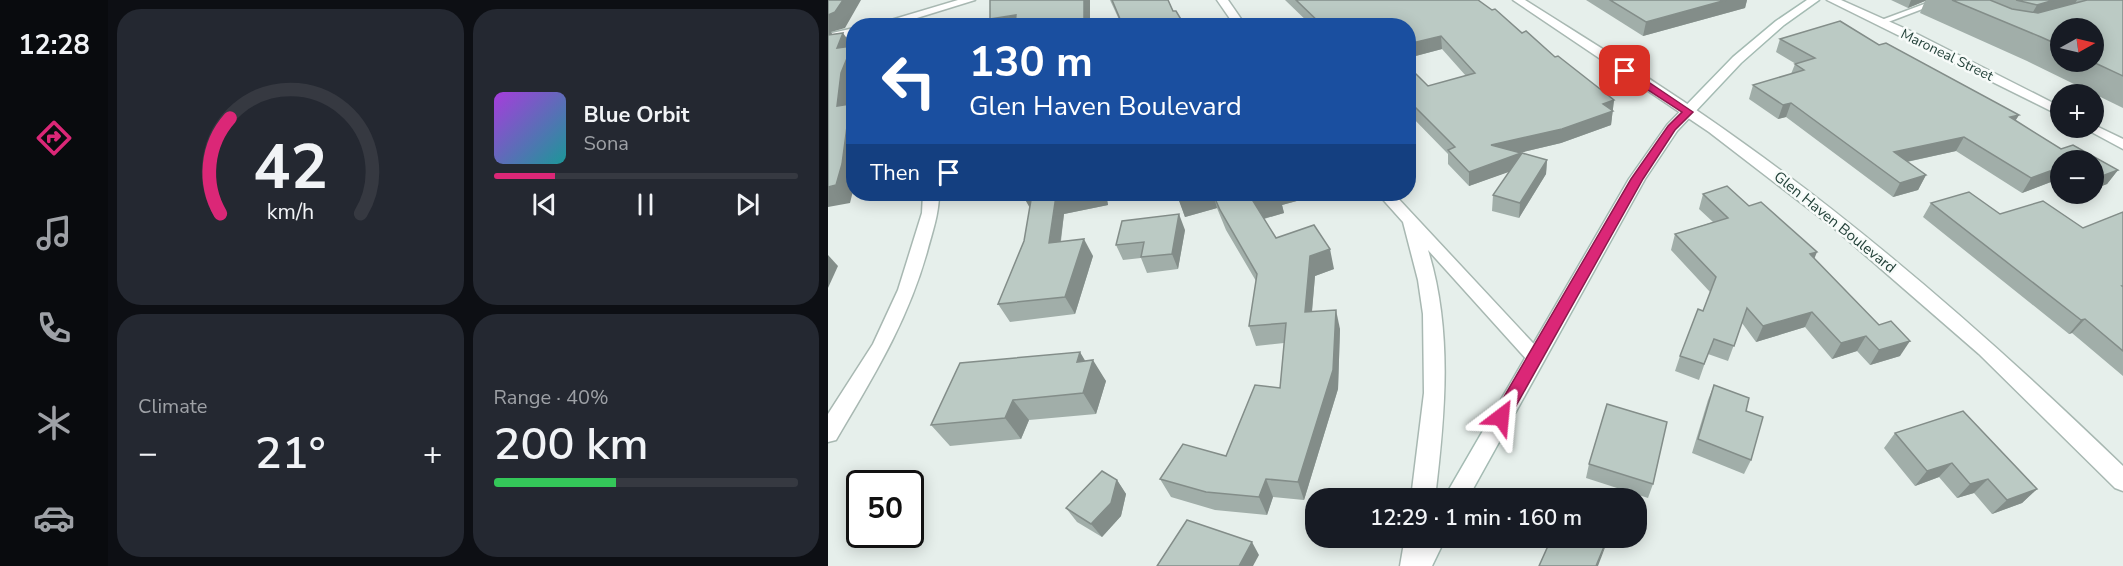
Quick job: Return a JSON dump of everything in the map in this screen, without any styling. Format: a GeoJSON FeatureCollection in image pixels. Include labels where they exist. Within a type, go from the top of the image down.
{"type":"FeatureCollection","features":[{"type":"Feature","properties":{"kind":"street"},"geometry":{"type":"LineString","coordinates":[[922,18],[926,0]]}},
{"type":"Feature","properties":{"kind":"street"},"geometry":{"type":"LineString","coordinates":[[905,18],[970,0]]}},
{"type":"Feature","properties":{"kind":"street"},"geometry":{"type":"LineString","coordinates":[[1222,0],[1235,18]]}},
{"type":"Feature","properties":{"kind":"street","name":"Glen Haven Boulevard"},"geometry":{"type":"LineString","coordinates":[[1518,0],[1688,112],[1803,195],[1878,254],[1988,350],[2123,481]]}},
{"type":"Feature","properties":{"kind":"street"},"geometry":{"type":"LineString","coordinates":[[1462,488],[1637,179],[1672,128],[1737,60],[1780,23],[1814,0]]}},
{"type":"Feature","properties":{"kind":"street","name":"Maroneal Street"},"geometry":{"type":"LineString","coordinates":[[1832,0],[2050,107]]}},
{"type":"Feature","properties":{"kind":"street"},"geometry":{"type":"LineString","coordinates":[[828,38],[846,33]]}},
{"type":"Feature","properties":{"kind":"street"},"geometry":{"type":"LineString","coordinates":[[2104,135],[2123,145]]}},
{"type":"Feature","properties":{"kind":"street"},"geometry":{"type":"LineString","coordinates":[[828,433],[881,347],[907,290],[930,213],[931,201]]}},
{"type":"Feature","properties":{"kind":"street"},"geometry":{"type":"LineString","coordinates":[[1392,201],[1535,356]]}},
{"type":"Feature","properties":{"kind":"street"},"geometry":{"type":"LineString","coordinates":[[1411,222],[1428,287],[1434,330],[1435,390],[1424,488]]}},
{"type":"Feature","properties":{"kind":"street"},"geometry":{"type":"LineString","coordinates":[[1413,566],[1415,548]]}},
{"type":"Feature","properties":{"kind":"street"},"geometry":{"type":"LineString","coordinates":[[1418,566],[1428,548]]}},
{"type":"Feature","properties":{"kind":"lane"},"geometry":{"type":"LineString","coordinates":[[1880,22],[1942,0],[1951,5]]}},
{"type":"Feature","properties":{"kind":"building"},"geometry":{"type":"Polygon","coordinates":[[[828,0],[843,0],[835,12],[828,15],[828,0]]]}},
{"type":"Feature","properties":{"kind":"building"},"geometry":{"type":"Polygon","coordinates":[[[990,0],[1084,0],[1084,18],[1016,18],[1016,15],[990,18],[990,0]]]}},
{"type":"Feature","properties":{"kind":"building"},"geometry":{"type":"Polygon","coordinates":[[[1112,0],[1168,0],[1173,11],[1176,11],[1180,18],[1120,18],[1112,0]]]}},
{"type":"Feature","properties":{"kind":"building"},"geometry":{"type":"Polygon","coordinates":[[[1296,0],[1478,0],[1492,10],[1495,9],[1522,33],[1526,31],[1555,57],[1558,56],[1614,100],[1603,104],[1613,111],[1562,129],[1491,145],[1521,153],[1469,172],[1448,150],[1455,147],[1416,108],[1416,74],[1428,86],[1475,73],[1441,36],[1416,42],[1416,18],[1315,18],[1296,0]]]}},
{"type":"Feature","properties":{"kind":"building"},"geometry":{"type":"Polygon","coordinates":[[[1610,0],[1726,0],[1646,22],[1610,0]]]}},
{"type":"Feature","properties":{"kind":"building"},"geometry":{"type":"Polygon","coordinates":[[[1952,0],[1990,0],[2012,9],[2038,13],[2087,0],[2123,0],[2123,76],[2104,67],[2104,18],[2050,18],[2050,41],[1952,0]]]}},
{"type":"Feature","properties":{"kind":"building"},"geometry":{"type":"Polygon","coordinates":[[[2016,0],[2054,0],[2037,5],[2016,0]]]}},
{"type":"Feature","properties":{"kind":"building"},"geometry":{"type":"Polygon","coordinates":[[[1840,21],[1879,45],[1886,43],[2019,115],[2010,117],[2061,149],[2073,145],[2082,150],[2050,150],[2050,171],[2031,178],[1964,137],[1894,152],[1926,175],[1900,183],[1791,103],[1783,105],[1753,85],[1804,70],[1795,64],[1815,58],[1780,39],[1840,21]]]}},
{"type":"Feature","properties":{"kind":"building"},"geometry":{"type":"Polygon","coordinates":[[[843,33],[837,48],[846,47],[846,61],[841,73],[837,106],[846,105],[846,134],[842,164],[836,185],[828,187],[828,35],[843,33]]]}},
{"type":"Feature","properties":{"kind":"building"},"geometry":{"type":"Polygon","coordinates":[[[1522,153],[1547,160],[1520,203],[1493,195],[1522,153]]]}},
{"type":"Feature","properties":{"kind":"building"},"geometry":{"type":"Polygon","coordinates":[[[2104,162],[2118,170],[2104,175],[2104,162]]]}},
{"type":"Feature","properties":{"kind":"building"},"geometry":{"type":"Polygon","coordinates":[[[1727,186],[1749,206],[1761,202],[1817,252],[1810,254],[1879,325],[1891,321],[1910,341],[1879,350],[1866,336],[1841,343],[1812,312],[1763,326],[1747,308],[1734,346],[1714,339],[1704,364],[1680,356],[1698,309],[1703,311],[1716,277],[1675,234],[1728,218],[1703,194],[1727,186]]]}},
{"type":"Feature","properties":{"kind":"building"},"geometry":{"type":"Polygon","coordinates":[[[1969,192],[2000,214],[2043,201],[2083,228],[2123,212],[2123,351],[2085,319],[2081,320],[1931,203],[1969,192]]]}},
{"type":"Feature","properties":{"kind":"building"},"geometry":{"type":"Polygon","coordinates":[[[1031,201],[1055,201],[1049,243],[1084,239],[1065,297],[998,304],[1024,241],[1031,201]]]}},
{"type":"Feature","properties":{"kind":"building"},"geometry":{"type":"Polygon","coordinates":[[[1216,201],[1253,201],[1276,238],[1314,225],[1330,249],[1310,256],[1305,312],[1336,310],[1333,370],[1298,482],[1266,479],[1259,497],[1206,492],[1160,479],[1183,444],[1226,456],[1255,385],[1280,388],[1286,323],[1249,326],[1257,274],[1216,201]]]}},
{"type":"Feature","properties":{"kind":"building"},"geometry":{"type":"Polygon","coordinates":[[[1179,214],[1172,254],[1141,257],[1144,242],[1116,245],[1122,221],[1179,214]]]}},
{"type":"Feature","properties":{"kind":"building"},"geometry":{"type":"Polygon","coordinates":[[[1080,352],[1077,362],[1093,360],[1083,393],[1013,400],[1005,418],[931,425],[960,363],[1080,352]]]}},
{"type":"Feature","properties":{"kind":"building"},"geometry":{"type":"Polygon","coordinates":[[[1714,385],[1749,398],[1746,411],[1763,417],[1751,460],[1698,439],[1714,385]]]}},
{"type":"Feature","properties":{"kind":"building"},"geometry":{"type":"Polygon","coordinates":[[[1607,404],[1667,422],[1653,484],[1589,464],[1607,404]]]}},
{"type":"Feature","properties":{"kind":"building"},"geometry":{"type":"Polygon","coordinates":[[[1963,411],[2037,489],[2007,500],[1988,479],[1970,484],[1952,463],[1927,471],[1895,433],[1963,411]]]}},
{"type":"Feature","properties":{"kind":"building"},"geometry":{"type":"Polygon","coordinates":[[[1102,471],[1117,480],[1111,503],[1091,524],[1066,508],[1102,471]]]}},
{"type":"Feature","properties":{"kind":"building"},"geometry":{"type":"Polygon","coordinates":[[[1187,520],[1252,542],[1239,566],[1157,566],[1187,520]]]}},
{"type":"Feature","properties":{"kind":"building"},"geometry":{"type":"Polygon","coordinates":[[[1547,548],[1603,548],[1596,566],[1539,566],[1547,548]]]}},
{"type":"Feature","properties":{"kind":"route"},"geometry":{"type":"LineString","coordinates":[[1501,417],[1637,179],[1672,128],[1688,112],[1625,71]]}}]}
